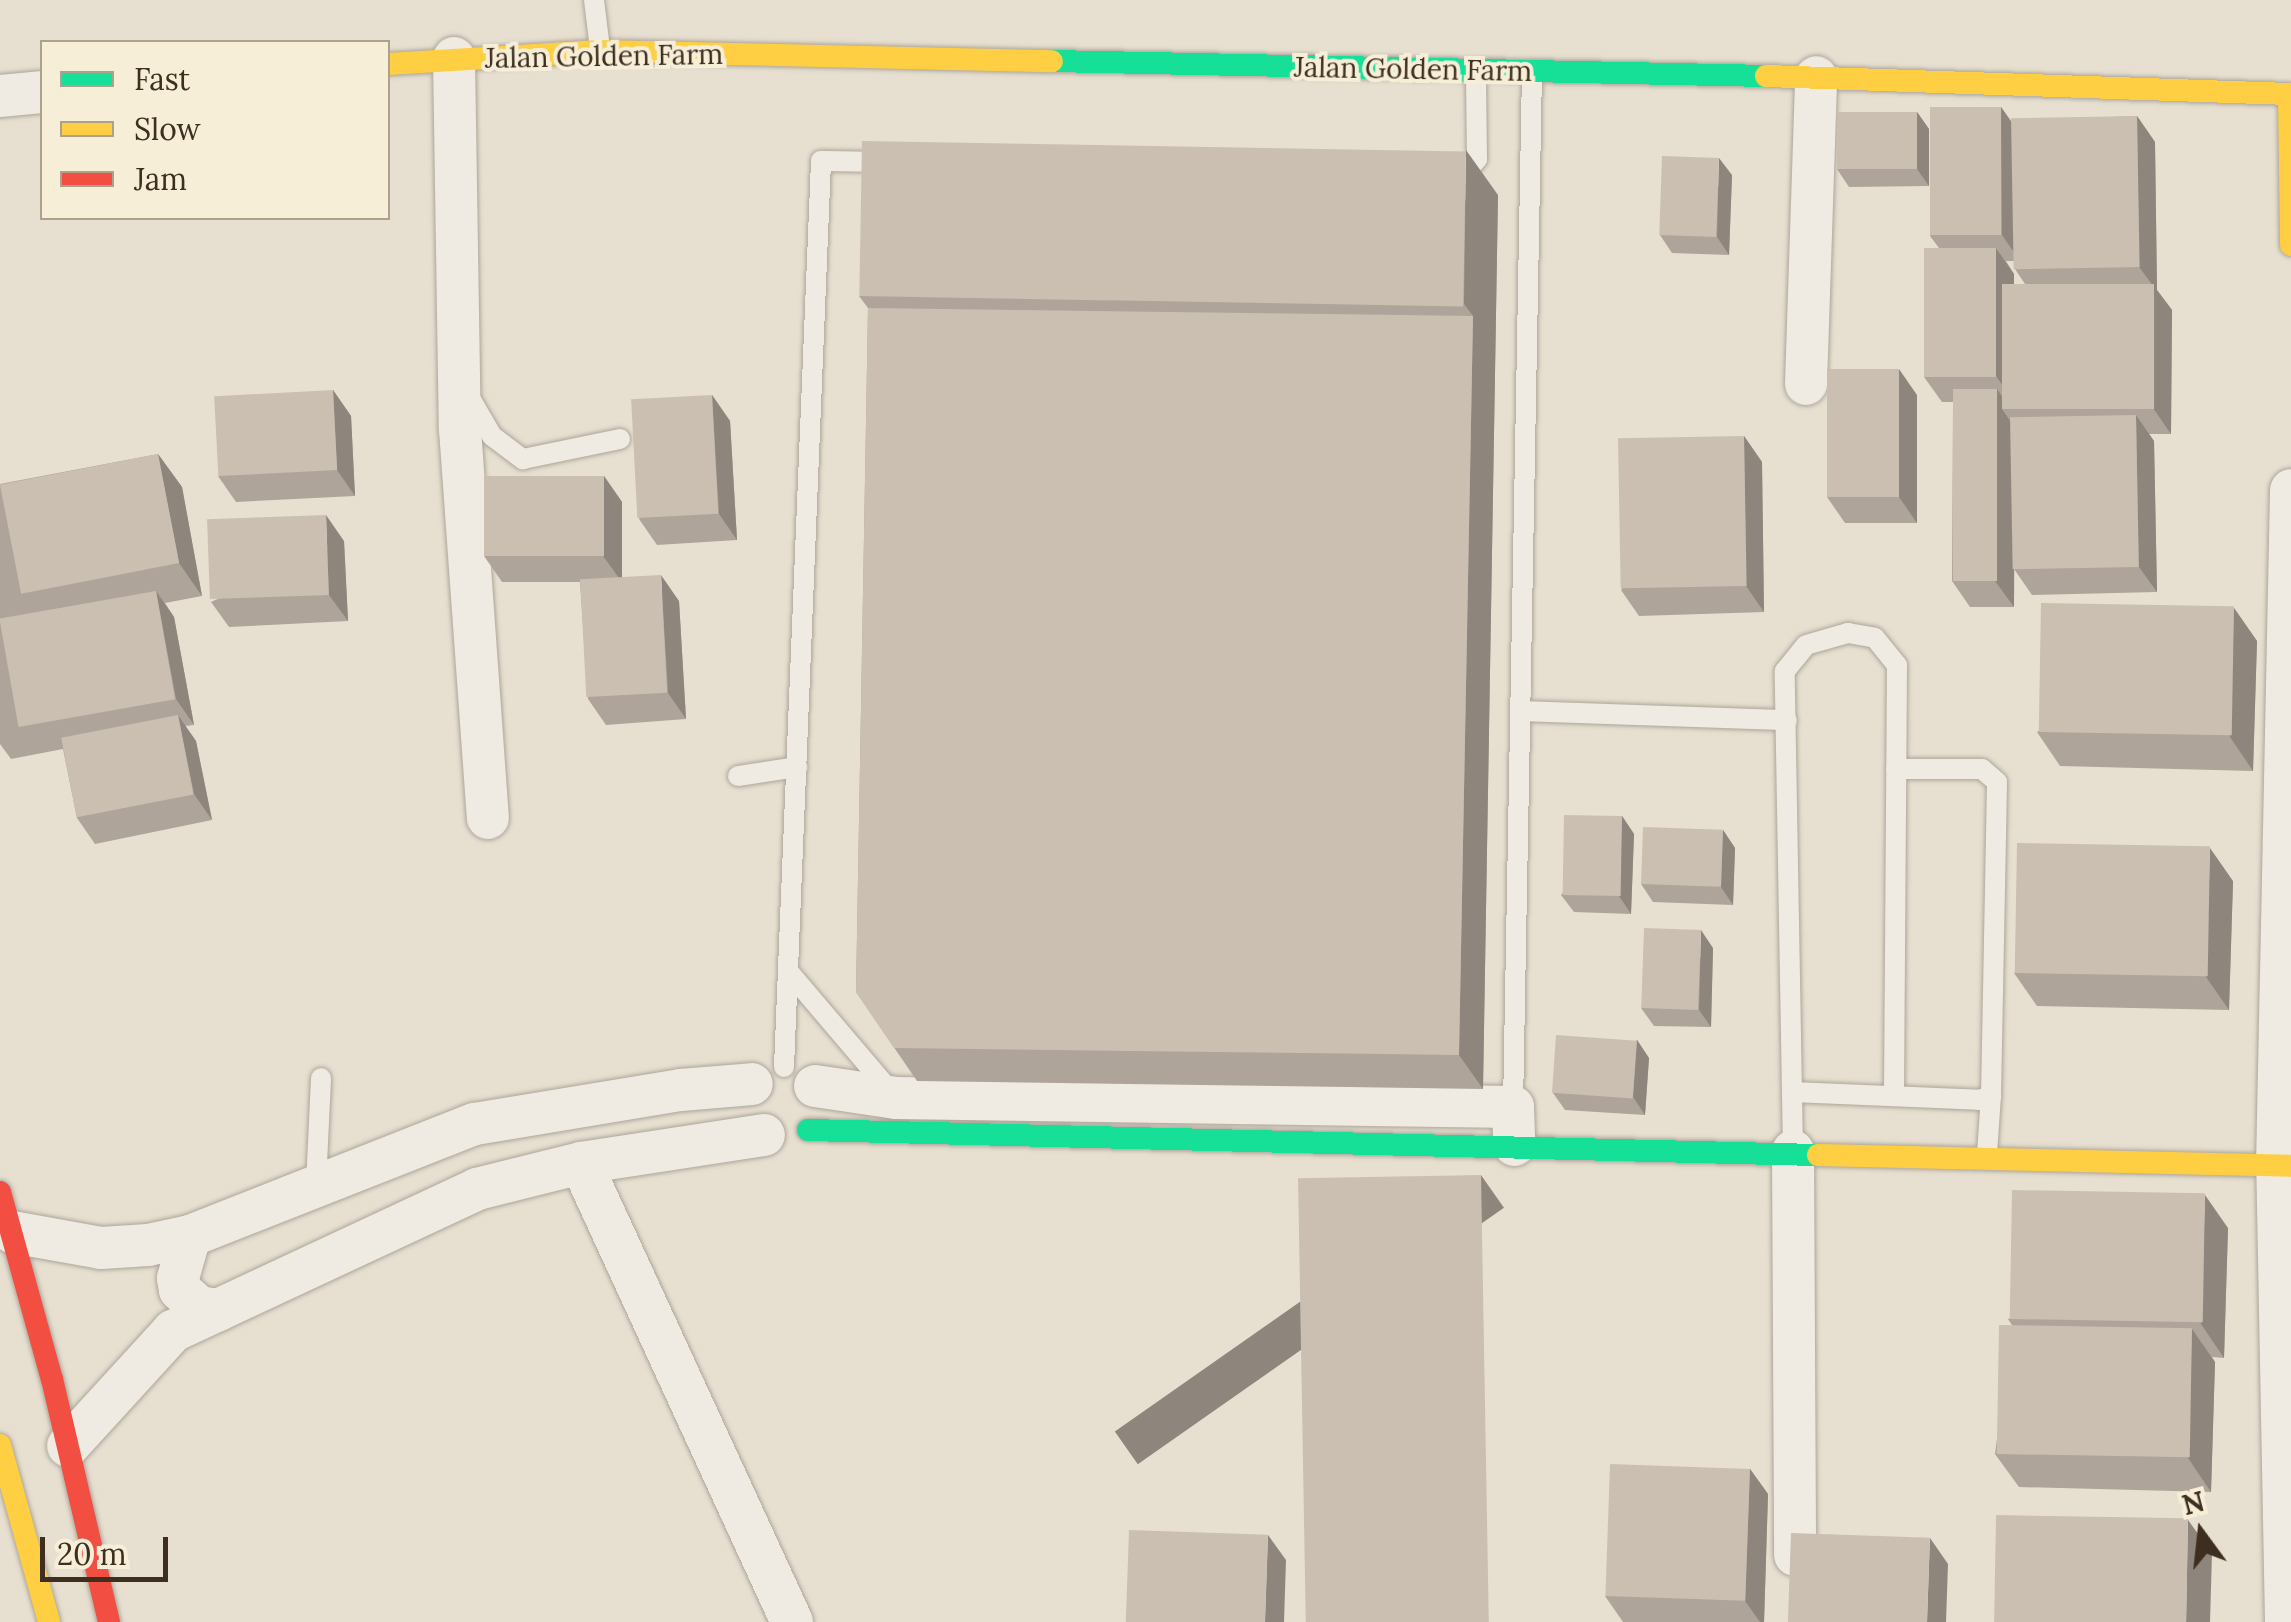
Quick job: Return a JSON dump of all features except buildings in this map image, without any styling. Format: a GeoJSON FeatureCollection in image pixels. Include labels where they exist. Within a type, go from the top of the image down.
{"type":"FeatureCollection","features":[{"type":"Feature","properties":{"kind":"main road","name":"Jalan Golden Farm"},"geometry":{"type":"LineString","coordinates":[[390,64],[600,51],[1816,77],[2289,94],[2291,244]]}},
{"type":"Feature","properties":{"kind":"main road"},"geometry":{"type":"LineString","coordinates":[[808,1130],[1514,1126],[1793,1151],[2284,1166]]}},
{"type":"Feature","properties":{"kind":"main road"},"geometry":{"type":"LineString","coordinates":[[6,1212],[68,1446],[109,1622]]}},
{"type":"Feature","properties":{"kind":"main road"},"geometry":{"type":"LineString","coordinates":[[0,1445],[49,1622]]}},
{"type":"Feature","properties":{"kind":"street"},"geometry":{"type":"LineString","coordinates":[[454,58],[458,362],[488,818]]}},
{"type":"Feature","properties":{"kind":"street"},"geometry":{"type":"LineString","coordinates":[[1806,384],[1816,77]]}},
{"type":"Feature","properties":{"kind":"street"},"geometry":{"type":"LineString","coordinates":[[0,96],[40,92]]}},
{"type":"Feature","properties":{"kind":"street"},"geometry":{"type":"LineString","coordinates":[[2286,1622],[2284,1166],[2291,490]]}},
{"type":"Feature","properties":{"kind":"street"},"geometry":{"type":"LineString","coordinates":[[6,1212],[101,1248],[190,1236],[475,1124],[681,1090],[784,1079],[896,1098],[1514,1126]]}},
{"type":"Feature","properties":{"kind":"street"},"geometry":{"type":"LineString","coordinates":[[68,1446],[174,1331],[477,1188],[582,1164],[764,1135],[787,1140],[808,1130],[820,1109],[784,1079]]}},
{"type":"Feature","properties":{"kind":"street"},"geometry":{"type":"LineString","coordinates":[[764,1135],[746,1107],[784,1079]]}},
{"type":"Feature","properties":{"kind":"street"},"geometry":{"type":"LineString","coordinates":[[1793,1151],[1796,1556]]}},
{"type":"Feature","properties":{"kind":"street"},"geometry":{"type":"LineString","coordinates":[[582,1164],[792,1622]]}},
{"type":"Feature","properties":{"kind":"street"},"geometry":{"type":"LineString","coordinates":[[190,1236],[178,1278],[180,1290],[199,1307],[220,1310]]}},
{"type":"Feature","properties":{"kind":"lane"},"geometry":{"type":"LineString","coordinates":[[594,0],[600,51]]}},
{"type":"Feature","properties":{"kind":"lane"},"geometry":{"type":"LineString","coordinates":[[1425,173],[1464,174],[1477,159],[1476,70]]}},
{"type":"Feature","properties":{"kind":"lane"},"geometry":{"type":"LineString","coordinates":[[1514,1126],[1532,71]]}},
{"type":"Feature","properties":{"kind":"lane"},"geometry":{"type":"LineString","coordinates":[[784,1079],[821,161],[918,163]]}},
{"type":"Feature","properties":{"kind":"lane"},"geometry":{"type":"LineString","coordinates":[[458,362],[475,413],[492,436],[523,459],[620,440]]}},
{"type":"Feature","properties":{"kind":"lane"},"geometry":{"type":"LineString","coordinates":[[1793,1151],[1784,671],[1806,645],[1848,633],[1875,638],[1898,665],[1894,1094]]}},
{"type":"Feature","properties":{"kind":"lane"},"geometry":{"type":"LineString","coordinates":[[1523,711],[1787,720]]}},
{"type":"Feature","properties":{"kind":"lane"},"geometry":{"type":"LineString","coordinates":[[738,776],[796,767]]}},
{"type":"Feature","properties":{"kind":"lane"},"geometry":{"type":"LineString","coordinates":[[1896,769],[1982,769],[1997,782],[1987,1156]]}},
{"type":"Feature","properties":{"kind":"lane"},"geometry":{"type":"LineString","coordinates":[[788,971],[896,1098]]}},
{"type":"Feature","properties":{"kind":"lane"},"geometry":{"type":"LineString","coordinates":[[316,1185],[320,1078]]}},
{"type":"Feature","properties":{"kind":"lane"},"geometry":{"type":"LineString","coordinates":[[1792,1092],[1978,1100],[1991,1096]]}},
{"type":"Feature","properties":{"kind":"traffic: fast"},"geometry":{"type":"LineString","coordinates":[[1052,61],[1766,76]]}},
{"type":"Feature","properties":{"kind":"traffic: fast"},"geometry":{"type":"LineString","coordinates":[[808,1130],[1818,1155]]}},
{"type":"Feature","properties":{"kind":"traffic: slow"},"geometry":{"type":"LineString","coordinates":[[390,64],[600,51],[1052,61]]}},
{"type":"Feature","properties":{"kind":"traffic: slow"},"geometry":{"type":"LineString","coordinates":[[1766,76],[2289,94],[2291,245]]}},
{"type":"Feature","properties":{"kind":"traffic: slow"},"geometry":{"type":"LineString","coordinates":[[1818,1155],[2291,1166]]}},
{"type":"Feature","properties":{"kind":"traffic: slow"},"geometry":{"type":"LineString","coordinates":[[0,1445],[49,1622]]}},
{"type":"Feature","properties":{"kind":"traffic: jam"},"geometry":{"type":"LineString","coordinates":[[0,1192],[52,1379],[109,1622]]}}]}
